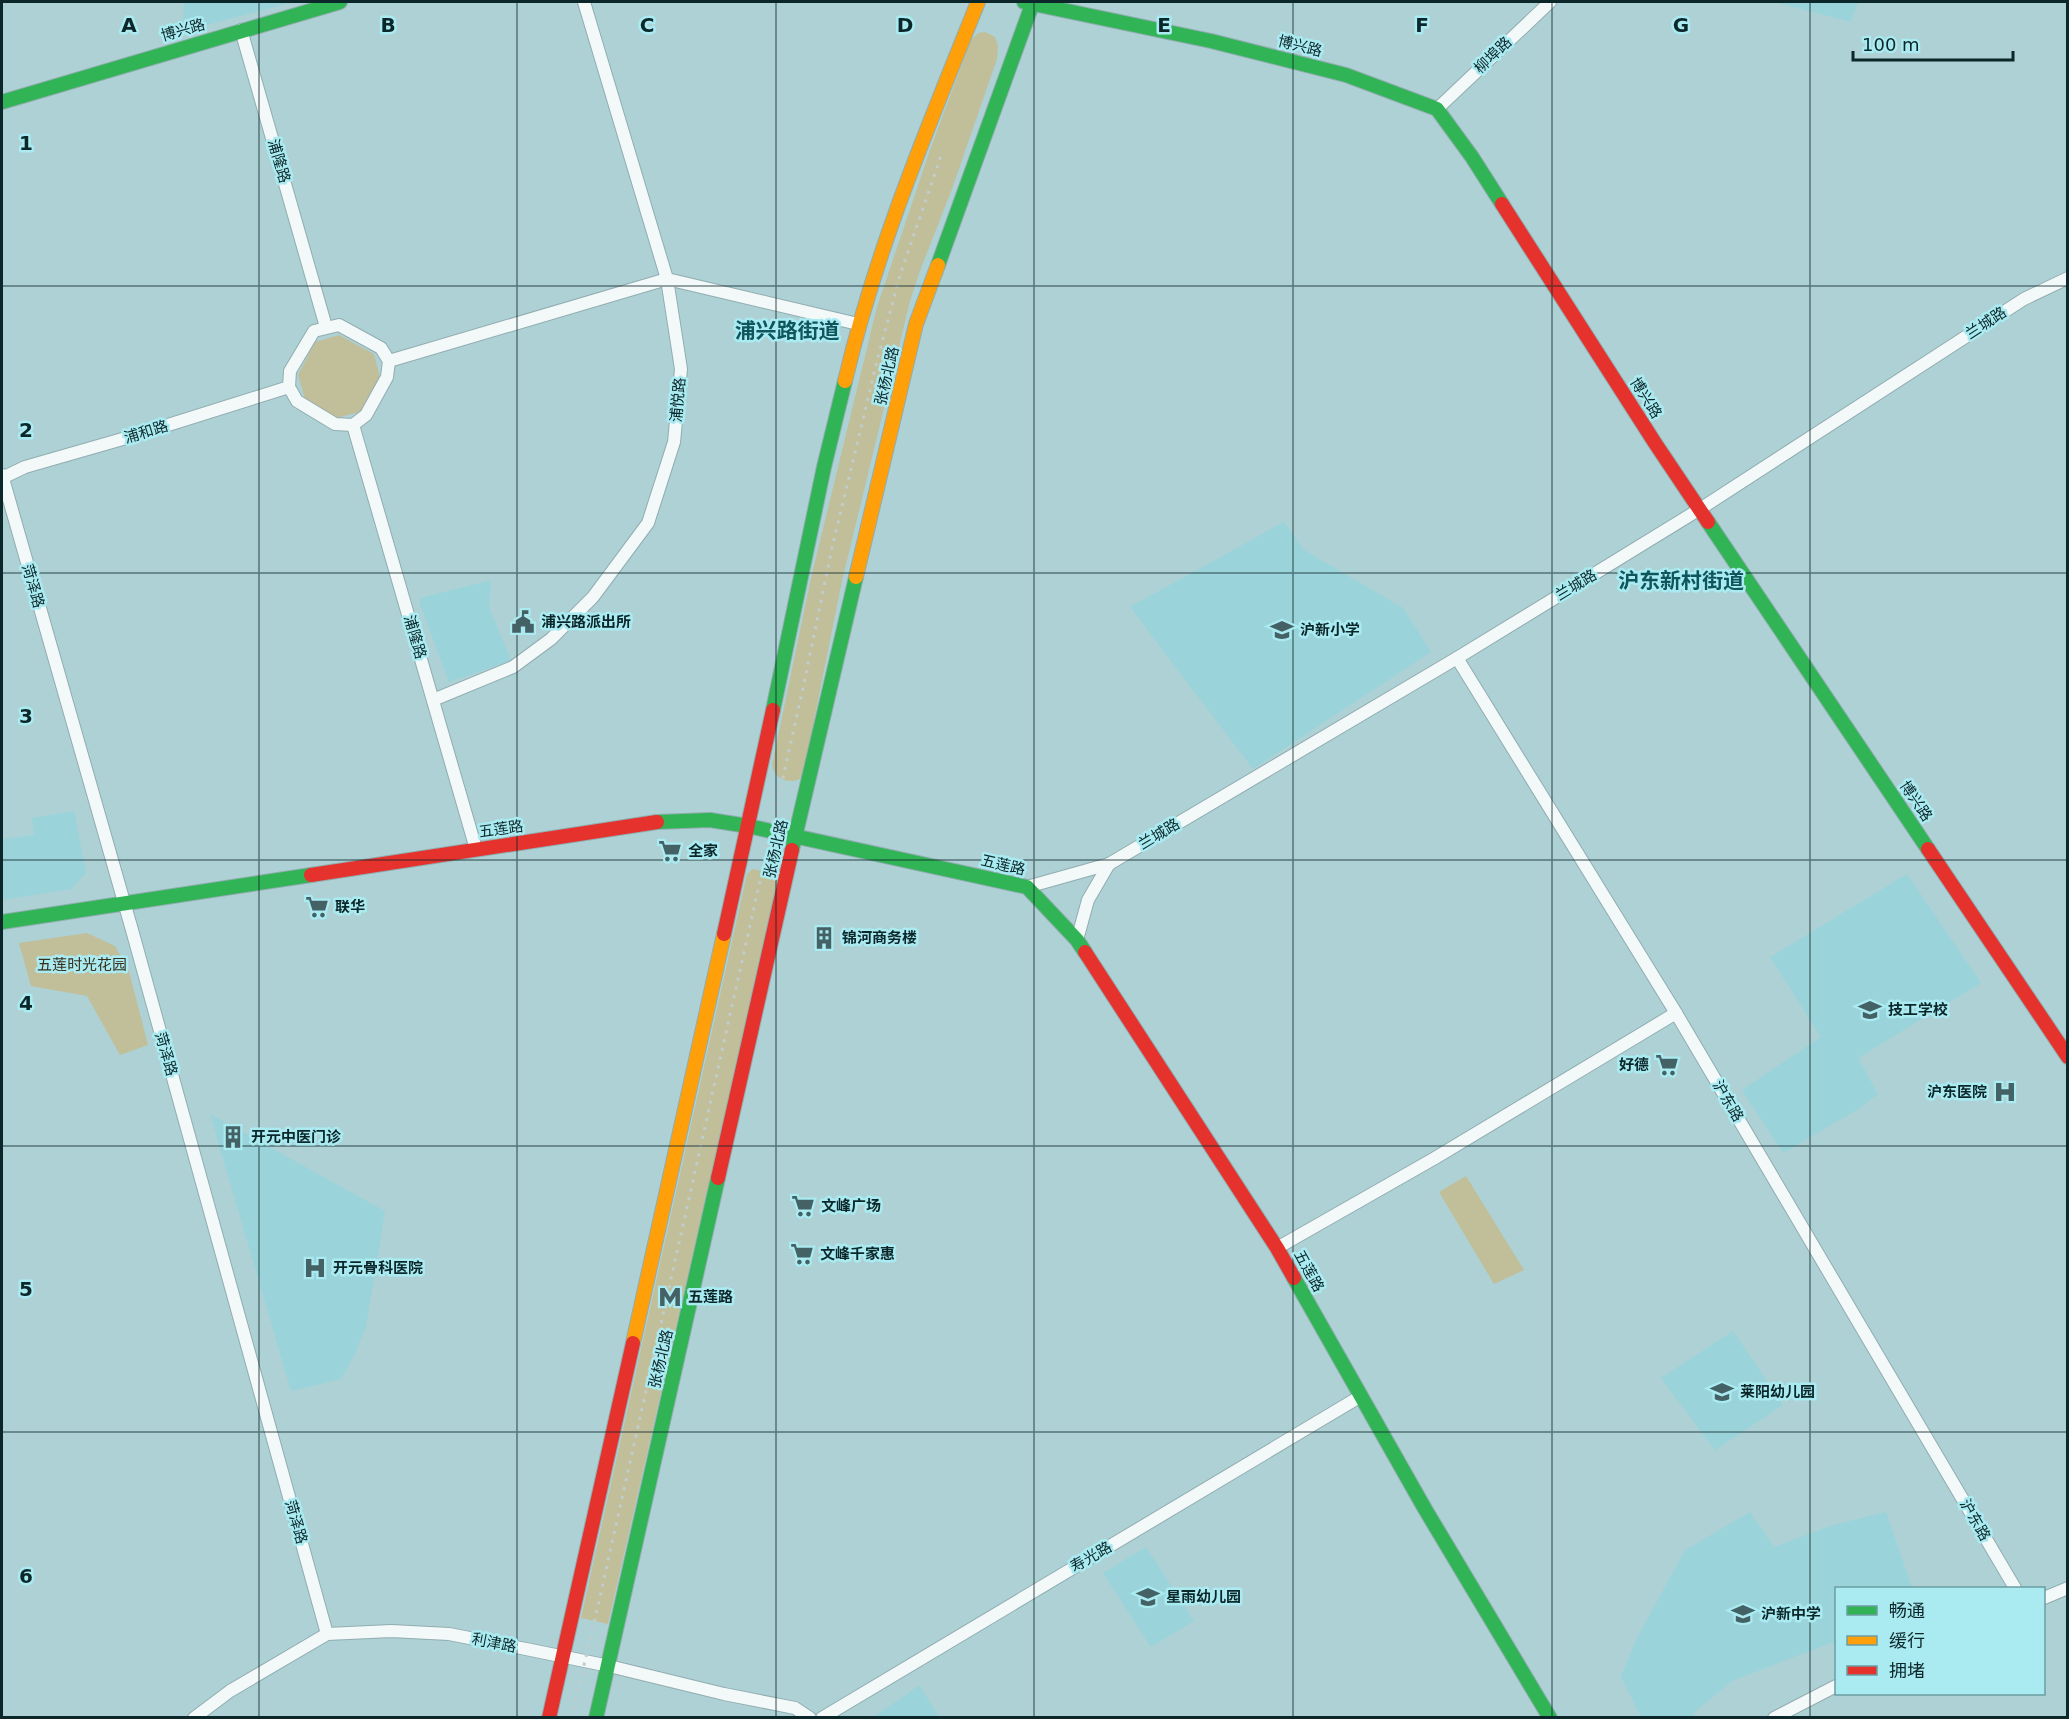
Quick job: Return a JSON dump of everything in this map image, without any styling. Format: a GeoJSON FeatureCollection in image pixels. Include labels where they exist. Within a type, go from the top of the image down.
{"type":"FeatureCollection","features":[{"type":"Feature","properties":{"kind":"street","name":"博兴路"},"geometry":{"type":"LineString","coordinates":[[2,102],[340,2]]}},
{"type":"Feature","properties":{"kind":"street","name":"浦悦路"},"geometry":{"type":"LineString","coordinates":[[433,700],[513,667],[551,639],[593,597],[648,523],[674,442],[681,369],[667,279],[584,2]]}},
{"type":"Feature","properties":{"kind":"street"},"geometry":{"type":"LineString","coordinates":[[549,1718],[748,826],[824,467],[858,324],[902,190],[978,2]]}},
{"type":"Feature","properties":{"kind":"street","name":"博兴路"},"geometry":{"type":"LineString","coordinates":[[1030,2],[1211,41],[1346,75],[1437,109],[1472,157],[1655,443],[2067,1057]]}},
{"type":"Feature","properties":{"kind":"street","name":"张杨北路"},"geometry":{"type":"LineString","coordinates":[[596,1718],[796,836],[916,324],[1030,2]]}},
{"type":"Feature","properties":{"kind":"street","name":"柳埠路"},"geometry":{"type":"LineString","coordinates":[[1437,109],[1550,2]]}},
{"type":"Feature","properties":{"kind":"street","name":"浦隆路"},"geometry":{"type":"LineString","coordinates":[[241,30],[326,327]]}},
{"type":"Feature","properties":{"kind":"street","name":"兰城路"},"geometry":{"type":"LineString","coordinates":[[1027,887],[1109,864],[1457,658],[1700,509],[2024,299],[2067,278]]}},
{"type":"Feature","properties":{"kind":"street"},"geometry":{"type":"LineString","coordinates":[[388,361],[667,279],[858,324]]}},
{"type":"Feature","properties":{"kind":"street"},"geometry":{"type":"LineString","coordinates":[[339,325],[381,348],[388,361],[387,377],[366,415],[352,425],[335,424],[297,401],[289,387],[290,371],[314,331],[326,327],[339,325]]}},
{"type":"Feature","properties":{"kind":"street","name":"浦和路"},"geometry":{"type":"LineString","coordinates":[[2,476],[289,387]]}},
{"type":"Feature","properties":{"kind":"street","name":"浦隆路"},"geometry":{"type":"LineString","coordinates":[[352,425],[476,849]]}},
{"type":"Feature","properties":{"kind":"street","name":"菏泽路"},"geometry":{"type":"LineString","coordinates":[[2,476],[124,902],[327,1634]]}},
{"type":"Feature","properties":{"kind":"street","name":"沪东路"},"geometry":{"type":"LineString","coordinates":[[1457,658],[1676,1012],[2014,1587]]}},
{"type":"Feature","properties":{"kind":"street","name":"五莲路"},"geometry":{"type":"LineString","coordinates":[[2,922],[659,822],[710,820],[796,836],[1027,887],[1077,940],[1277,1248],[1550,1718]]}},
{"type":"Feature","properties":{"kind":"street","name":"兰城路"},"geometry":{"type":"LineString","coordinates":[[1077,940],[1088,900],[1109,864]]}},
{"type":"Feature","properties":{"kind":"street"},"geometry":{"type":"LineString","coordinates":[[1277,1248],[1435,1158],[1676,1012]]}},
{"type":"Feature","properties":{"kind":"street","name":"寿光路"},"geometry":{"type":"LineString","coordinates":[[822,1718],[1361,1396]]}},
{"type":"Feature","properties":{"kind":"street"},"geometry":{"type":"LineString","coordinates":[[2045,1597],[2067,1588]]}},
{"type":"Feature","properties":{"kind":"street","name":"利津路"},"geometry":{"type":"LineString","coordinates":[[194,1718],[230,1691],[327,1634],[391,1631],[449,1634],[609,1665],[724,1694],[795,1708],[810,1718]]}},
{"type":"Feature","properties":{"kind":"street"},"geometry":{"type":"LineString","coordinates":[[1774,1718],[1835,1687]]}},
{"type":"Feature","properties":{"kind":"shaded area"},"geometry":{"type":"Polygon","coordinates":[[[184,2],[294,2],[183,31],[184,2]]]}},
{"type":"Feature","properties":{"kind":"shaded area"},"geometry":{"type":"Polygon","coordinates":[[[1774,2],[1858,2],[1851,22],[1774,2]]]}},
{"type":"Feature","properties":{"kind":"shaded area","name":"沪新小学"},"geometry":{"type":"Polygon","coordinates":[[[1284,522],[1304,550],[1403,608],[1431,652],[1253,769],[1130,607],[1284,522]]]}},
{"type":"Feature","properties":{"kind":"shaded area"},"geometry":{"type":"Polygon","coordinates":[[[491,580],[489,607],[511,661],[449,682],[420,604],[420,598],[491,580]]]}},
{"type":"Feature","properties":{"kind":"shaded area"},"geometry":{"type":"Polygon","coordinates":[[[74,811],[86,873],[71,889],[2,900],[2,839],[34,835],[32,818],[74,811]]]}},
{"type":"Feature","properties":{"kind":"shaded area","name":"技工学校"},"geometry":{"type":"Polygon","coordinates":[[[1907,874],[1981,983],[1858,1058],[1878,1094],[1860,1108],[1783,1153],[1742,1090],[1821,1037],[1770,957],[1907,874]]]}},
{"type":"Feature","properties":{"kind":"shaded area","name":"开元骨科医院"},"geometry":{"type":"Polygon","coordinates":[[[210,1114],[385,1211],[366,1326],[355,1354],[341,1379],[291,1391],[210,1114]]]}},
{"type":"Feature","properties":{"kind":"shaded area","name":"莱阳幼儿园"},"geometry":{"type":"Polygon","coordinates":[[[1733,1331],[1783,1405],[1715,1450],[1661,1378],[1733,1331]]]}},
{"type":"Feature","properties":{"kind":"shaded area","name":"沪新中学"},"geometry":{"type":"Polygon","coordinates":[[[1750,1512],[1774,1547],[1830,1526],[1886,1512],[1912,1587],[1835,1587],[1835,1641],[1732,1681],[1691,1717],[1641,1717],[1621,1677],[1636,1640],[1685,1550],[1750,1512]]]}},
{"type":"Feature","properties":{"kind":"shaded area","name":"星雨幼儿园"},"geometry":{"type":"Polygon","coordinates":[[[1146,1547],[1194,1621],[1151,1647],[1103,1573],[1146,1547]]]}},
{"type":"Feature","properties":{"kind":"shaded area"},"geometry":{"type":"Polygon","coordinates":[[[919,1685],[939,1717],[873,1717],[909,1693],[919,1685]]]}},
{"type":"Feature","properties":{"kind":"green space"},"geometry":{"type":"Polygon","coordinates":[[[985,32],[995,37],[998,46],[997,59],[910,301],[842,581],[804,770],[800,779],[783,780],[776,774],[772,765],[811,578],[877,307],[931,147],[971,40],[978,33],[985,32]]]}},
{"type":"Feature","properties":{"kind":"green space"},"geometry":{"type":"Polygon","coordinates":[[[339,335],[374,354],[380,377],[360,412],[336,418],[305,399],[298,375],[315,342],[339,335]]]}},
{"type":"Feature","properties":{"kind":"green space"},"geometry":{"type":"Polygon","coordinates":[[[753,869],[776,874],[778,881],[608,1624],[581,1618],[747,874],[753,869]]]}},
{"type":"Feature","properties":{"kind":"green space","name":"五莲时光花园"},"geometry":{"type":"Polygon","coordinates":[[[87,933],[115,946],[129,971],[148,1045],[120,1055],[87,996],[31,986],[19,943],[87,933]]]}},
{"type":"Feature","properties":{"kind":"green space"},"geometry":{"type":"Polygon","coordinates":[[[1466,1176],[1524,1270],[1494,1284],[1439,1192],[1466,1176]]]}},
{"type":"Feature","properties":{"kind":"railway"},"geometry":{"type":"LineString","coordinates":[[571,1718],[803,688],[832,548],[900,275],[941,156]]}},
{"type":"Feature","properties":{"kind":"traffic: fast"},"geometry":{"type":"LineString","coordinates":[[2,102],[340,2]]}},
{"type":"Feature","properties":{"kind":"traffic: fast"},"geometry":{"type":"LineString","coordinates":[[1024,2],[1211,41],[1346,75],[1437,109],[1502,204]]}},
{"type":"Feature","properties":{"kind":"traffic: fast"},"geometry":{"type":"LineString","coordinates":[[938,265],[1033,2]]}},
{"type":"Feature","properties":{"kind":"traffic: fast"},"geometry":{"type":"LineString","coordinates":[[773,710],[824,467],[845,381]]}},
{"type":"Feature","properties":{"kind":"traffic: fast"},"geometry":{"type":"LineString","coordinates":[[1708,522],[1928,849]]}},
{"type":"Feature","properties":{"kind":"traffic: fast"},"geometry":{"type":"LineString","coordinates":[[792,850],[856,577]]}},
{"type":"Feature","properties":{"kind":"traffic: fast"},"geometry":{"type":"LineString","coordinates":[[657,822],[710,820],[748,826],[1027,887],[1077,940],[1085,952]]}},
{"type":"Feature","properties":{"kind":"traffic: fast"},"geometry":{"type":"LineString","coordinates":[[2,922],[311,875]]}},
{"type":"Feature","properties":{"kind":"traffic: fast"},"geometry":{"type":"LineString","coordinates":[[596,1718],[718,1178]]}},
{"type":"Feature","properties":{"kind":"traffic: fast"},"geometry":{"type":"LineString","coordinates":[[1294,1278],[1425,1509],[1550,1718]]}},
{"type":"Feature","properties":{"kind":"traffic: slow"},"geometry":{"type":"LineString","coordinates":[[845,381],[872,284],[904,189],[978,2]]}},
{"type":"Feature","properties":{"kind":"traffic: slow"},"geometry":{"type":"LineString","coordinates":[[856,577],[916,324],[938,265]]}},
{"type":"Feature","properties":{"kind":"traffic: slow"},"geometry":{"type":"LineString","coordinates":[[633,1343],[724,934]]}},
{"type":"Feature","properties":{"kind":"traffic: jam"},"geometry":{"type":"LineString","coordinates":[[1502,204],[1708,522]]}},
{"type":"Feature","properties":{"kind":"traffic: jam"},"geometry":{"type":"LineString","coordinates":[[724,934],[773,710]]}},
{"type":"Feature","properties":{"kind":"traffic: jam"},"geometry":{"type":"LineString","coordinates":[[311,875],[657,822]]}},
{"type":"Feature","properties":{"kind":"traffic: jam"},"geometry":{"type":"LineString","coordinates":[[1928,849],[2068,1057]]}},
{"type":"Feature","properties":{"kind":"traffic: jam"},"geometry":{"type":"LineString","coordinates":[[718,1178],[792,850]]}},
{"type":"Feature","properties":{"kind":"traffic: jam"},"geometry":{"type":"LineString","coordinates":[[1085,952],[1277,1248],[1294,1278]]}},
{"type":"Feature","properties":{"kind":"traffic: jam"},"geometry":{"type":"LineString","coordinates":[[549,1718],[633,1343]]}},
{"type":"Feature","properties":{"kind":"place","name":"浦兴路派出所"},"geometry":{"type":"Point","coordinates":[523,622]}},
{"type":"Feature","properties":{"kind":"place","name":"沪新小学"},"geometry":{"type":"Point","coordinates":[1282,630]}},
{"type":"Feature","properties":{"kind":"place","name":"全家"},"geometry":{"type":"Point","coordinates":[670,851]}},
{"type":"Feature","properties":{"kind":"place","name":"联华"},"geometry":{"type":"Point","coordinates":[317,907]}},
{"type":"Feature","properties":{"kind":"place","name":"锦河商务楼"},"geometry":{"type":"Point","coordinates":[824,938]}},
{"type":"Feature","properties":{"kind":"place","name":"技工学校"},"geometry":{"type":"Point","coordinates":[1870,1010]}},
{"type":"Feature","properties":{"kind":"place","name":"好德"},"geometry":{"type":"Point","coordinates":[1667,1065]}},
{"type":"Feature","properties":{"kind":"place","name":"沪东医院"},"geometry":{"type":"Point","coordinates":[2005,1092]}},
{"type":"Feature","properties":{"kind":"place","name":"开元中医门诊"},"geometry":{"type":"Point","coordinates":[233,1137]}},
{"type":"Feature","properties":{"kind":"place","name":"文峰广场"},"geometry":{"type":"Point","coordinates":[803,1206]}},
{"type":"Feature","properties":{"kind":"place","name":"文峰千家惠"},"geometry":{"type":"Point","coordinates":[802,1254]}},
{"type":"Feature","properties":{"kind":"place","name":"开元骨科医院"},"geometry":{"type":"Point","coordinates":[315,1268]}},
{"type":"Feature","properties":{"kind":"place","name":"五莲路"},"geometry":{"type":"Point","coordinates":[670,1297]}},
{"type":"Feature","properties":{"kind":"place","name":"莱阳幼儿园"},"geometry":{"type":"Point","coordinates":[1722,1392]}},
{"type":"Feature","properties":{"kind":"place","name":"星雨幼儿园"},"geometry":{"type":"Point","coordinates":[1148,1597]}},
{"type":"Feature","properties":{"kind":"place","name":"沪新中学"},"geometry":{"type":"Point","coordinates":[1743,1614]}},
{"type":"Feature","properties":{"kind":"district","name":"浦兴路街道"},"geometry":{"type":"Point","coordinates":[787,331]}},
{"type":"Feature","properties":{"kind":"district","name":"沪东新村街道"},"geometry":{"type":"Point","coordinates":[1681,581]}}]}
